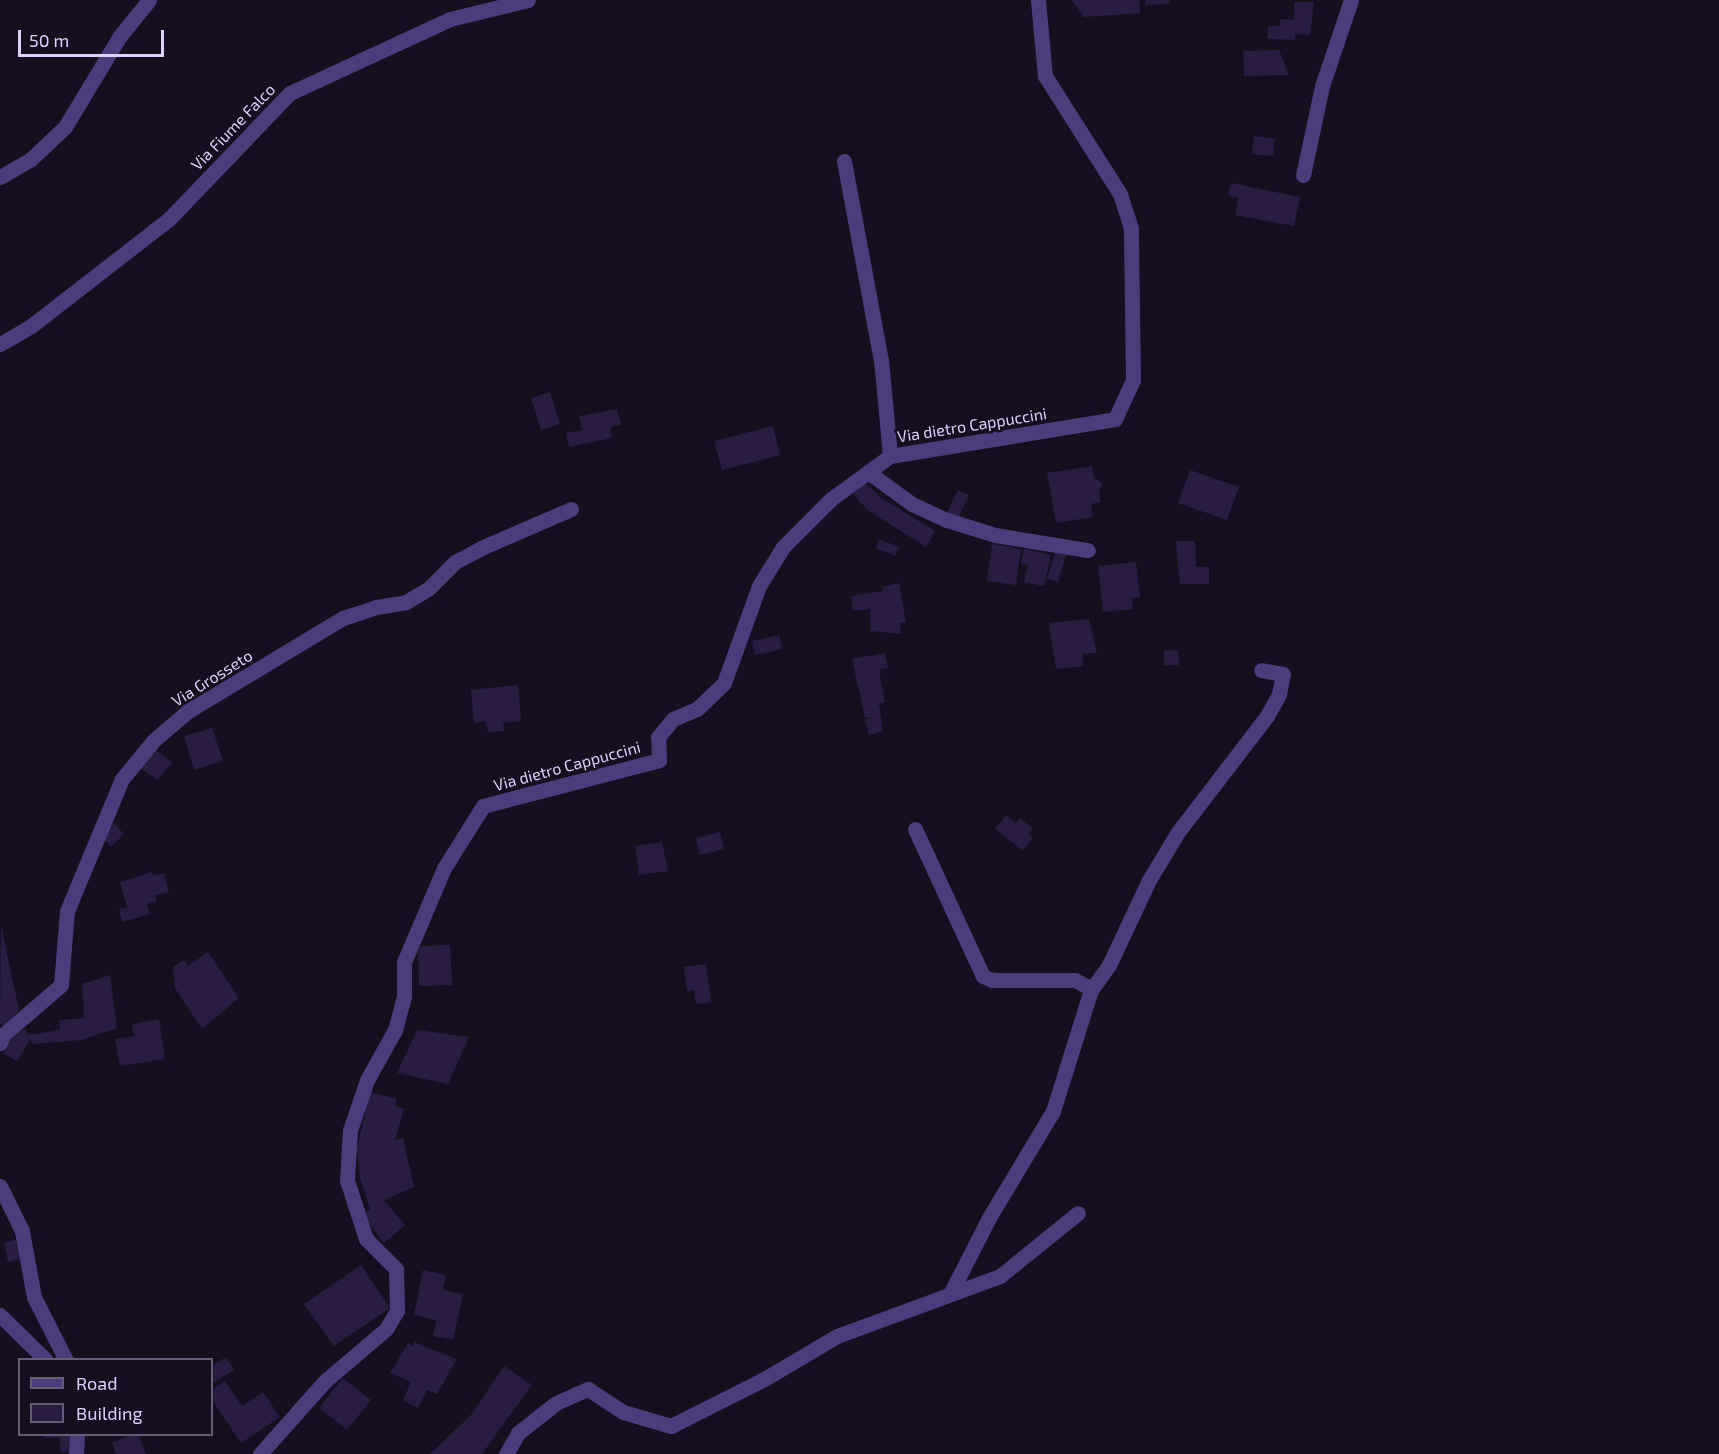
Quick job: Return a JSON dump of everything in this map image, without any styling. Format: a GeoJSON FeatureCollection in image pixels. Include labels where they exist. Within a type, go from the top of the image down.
{"type":"FeatureCollection","features":[{"type":"Feature","properties":{"kind":"street"},"geometry":{"type":"LineString","coordinates":[[0,177],[31,159],[65,127],[120,36],[148,0]]}},
{"type":"Feature","properties":{"kind":"street","name":"Via Fiume Falco"},"geometry":{"type":"LineString","coordinates":[[0,344],[31,326],[169,219],[290,93],[450,19],[528,0]]}},
{"type":"Feature","properties":{"kind":"street","name":"Via dietro Cappuccini"},"geometry":{"type":"LineString","coordinates":[[260,1454],[325,1381],[386,1329],[397,1311],[396,1269],[366,1239],[347,1180],[351,1130],[367,1080],[395,1030],[404,996],[404,962],[444,868],[483,806],[659,760],[658,737],[673,719],[697,709],[724,683],[759,586],[783,547],[831,499],[890,456],[1115,418],[1133,380],[1131,228],[1120,194],[1045,76],[1038,0]]}},
{"type":"Feature","properties":{"kind":"street"},"geometry":{"type":"LineString","coordinates":[[1303,175],[1322,86],[1351,0]]}},
{"type":"Feature","properties":{"kind":"street"},"geometry":{"type":"LineString","coordinates":[[844,161],[882,360],[890,456]]}},
{"type":"Feature","properties":{"kind":"street"},"geometry":{"type":"LineString","coordinates":[[868,472],[912,504],[947,520],[995,535],[1088,550]]}},
{"type":"Feature","properties":{"kind":"street","name":"Via Grosseto"},"geometry":{"type":"LineString","coordinates":[[0,1043],[4,1034],[61,985],[67,911],[122,779],[154,740],[188,711],[343,618],[376,607],[406,602],[429,588],[455,562],[481,548],[571,509]]}},
{"type":"Feature","properties":{"kind":"street"},"geometry":{"type":"LineString","coordinates":[[950,1294],[990,1216],[1053,1111],[1092,989],[1109,965],[1149,880],[1179,832],[1267,716],[1279,694],[1284,674],[1261,670]]}},
{"type":"Feature","properties":{"kind":"street"},"geometry":{"type":"LineString","coordinates":[[915,829],[983,976],[992,980],[1075,980],[1092,989]]}},
{"type":"Feature","properties":{"kind":"street"},"geometry":{"type":"LineString","coordinates":[[0,1186],[22,1231],[34,1296],[65,1358]]}},
{"type":"Feature","properties":{"kind":"street"},"geometry":{"type":"LineString","coordinates":[[507,1454],[518,1433],[556,1403],[588,1389],[623,1412],[671,1426],[766,1378],[837,1336],[1000,1276],[1078,1213]]}},
{"type":"Feature","properties":{"kind":"street"},"geometry":{"type":"LineString","coordinates":[[0,1315],[45,1358]]}},
{"type":"Feature","properties":{"kind":"street"},"geometry":{"type":"LineString","coordinates":[[76,1454],[77,1436]]}},
{"type":"Feature","properties":{"kind":"building"},"geometry":{"type":"Polygon","coordinates":[[[1072,0],[1139,0],[1140,13],[1084,17],[1072,0]]]}},
{"type":"Feature","properties":{"kind":"building"},"geometry":{"type":"Polygon","coordinates":[[[1145,0],[1169,0],[1169,4],[1146,5],[1145,0]]]}},
{"type":"Feature","properties":{"kind":"building"},"geometry":{"type":"Polygon","coordinates":[[[1294,2],[1314,2],[1310,35],[1295,34],[1295,40],[1267,39],[1268,26],[1280,26],[1280,19],[1294,20],[1294,2]]]}},
{"type":"Feature","properties":{"kind":"building"},"geometry":{"type":"Polygon","coordinates":[[[1279,50],[1289,75],[1244,76],[1243,51],[1279,50]]]}},
{"type":"Feature","properties":{"kind":"building"},"geometry":{"type":"Polygon","coordinates":[[[1254,136],[1275,139],[1273,156],[1252,154],[1254,136]]]}},
{"type":"Feature","properties":{"kind":"building"},"geometry":{"type":"Polygon","coordinates":[[[1231,183],[1300,197],[1294,226],[1235,215],[1238,198],[1228,196],[1231,183]]]}},
{"type":"Feature","properties":{"kind":"building"},"geometry":{"type":"Polygon","coordinates":[[[550,392],[560,424],[541,430],[531,398],[550,392]]]}},
{"type":"Feature","properties":{"kind":"building"},"geometry":{"type":"Polygon","coordinates":[[[617,409],[621,425],[610,427],[612,438],[569,447],[566,433],[582,430],[579,416],[617,409]]]}},
{"type":"Feature","properties":{"kind":"building"},"geometry":{"type":"Polygon","coordinates":[[[773,426],[780,455],[722,470],[714,441],[773,426]]]}},
{"type":"Feature","properties":{"kind":"building"},"geometry":{"type":"Polygon","coordinates":[[[1092,466],[1094,477],[1103,484],[1099,490],[1101,502],[1091,504],[1093,517],[1056,523],[1047,473],[1092,466]]]}},
{"type":"Feature","properties":{"kind":"building"},"geometry":{"type":"Polygon","coordinates":[[[1190,470],[1239,487],[1227,520],[1178,503],[1190,470]]]}},
{"type":"Feature","properties":{"kind":"building"},"geometry":{"type":"Polygon","coordinates":[[[865,482],[880,497],[935,531],[926,547],[869,511],[858,500],[852,491],[865,482]]]}},
{"type":"Feature","properties":{"kind":"building"},"geometry":{"type":"Polygon","coordinates":[[[958,490],[969,495],[958,518],[947,513],[958,490]]]}},
{"type":"Feature","properties":{"kind":"building"},"geometry":{"type":"Polygon","coordinates":[[[879,539],[899,547],[895,556],[876,548],[879,539]]]}},
{"type":"Feature","properties":{"kind":"building"},"geometry":{"type":"Polygon","coordinates":[[[1176,541],[1195,541],[1196,567],[1209,567],[1209,584],[1180,584],[1176,541]]]}},
{"type":"Feature","properties":{"kind":"building"},"geometry":{"type":"Polygon","coordinates":[[[992,544],[1021,549],[1016,585],[987,581],[992,544]]]}},
{"type":"Feature","properties":{"kind":"building"},"geometry":{"type":"Polygon","coordinates":[[[1024,549],[1051,555],[1044,586],[1024,582],[1028,565],[1021,564],[1024,549]]]}},
{"type":"Feature","properties":{"kind":"building"},"geometry":{"type":"Polygon","coordinates":[[[1055,552],[1066,555],[1058,582],[1047,579],[1055,552]]]}},
{"type":"Feature","properties":{"kind":"building"},"geometry":{"type":"Polygon","coordinates":[[[1136,562],[1140,597],[1132,598],[1133,609],[1103,612],[1098,566],[1136,562]]]}},
{"type":"Feature","properties":{"kind":"building"},"geometry":{"type":"Polygon","coordinates":[[[899,583],[906,622],[900,623],[901,634],[870,631],[870,609],[853,611],[851,596],[883,591],[882,587],[899,583]]]}},
{"type":"Feature","properties":{"kind":"building"},"geometry":{"type":"Polygon","coordinates":[[[1089,619],[1097,653],[1082,654],[1083,666],[1056,669],[1049,623],[1089,619]]]}},
{"type":"Feature","properties":{"kind":"building"},"geometry":{"type":"Polygon","coordinates":[[[779,635],[782,649],[755,655],[752,641],[779,635]]]}},
{"type":"Feature","properties":{"kind":"building"},"geometry":{"type":"Polygon","coordinates":[[[1178,650],[1179,665],[1164,665],[1164,651],[1178,650]]]}},
{"type":"Feature","properties":{"kind":"building"},"geometry":{"type":"Polygon","coordinates":[[[885,653],[888,668],[879,670],[885,702],[879,704],[883,731],[869,735],[865,720],[874,717],[865,718],[852,659],[885,653]]]}},
{"type":"Feature","properties":{"kind":"building"},"geometry":{"type":"Polygon","coordinates":[[[518,685],[521,721],[503,723],[504,731],[488,732],[485,721],[474,723],[471,690],[518,685]]]}},
{"type":"Feature","properties":{"kind":"building"},"geometry":{"type":"Polygon","coordinates":[[[212,728],[223,761],[194,770],[184,736],[212,728]]]}},
{"type":"Feature","properties":{"kind":"building"},"geometry":{"type":"Polygon","coordinates":[[[153,748],[172,762],[158,780],[139,767],[153,748]]]}},
{"type":"Feature","properties":{"kind":"building"},"geometry":{"type":"Polygon","coordinates":[[[1006,816],[1016,823],[1020,818],[1033,829],[1028,834],[1033,838],[1023,851],[995,829],[1006,816]]]}},
{"type":"Feature","properties":{"kind":"building"},"geometry":{"type":"Polygon","coordinates":[[[114,823],[124,834],[111,847],[101,836],[114,823]]]}},
{"type":"Feature","properties":{"kind":"building"},"geometry":{"type":"Polygon","coordinates":[[[720,832],[724,849],[700,855],[696,838],[720,832]]]}},
{"type":"Feature","properties":{"kind":"building"},"geometry":{"type":"Polygon","coordinates":[[[662,842],[668,871],[639,875],[635,846],[662,842]]]}},
{"type":"Feature","properties":{"kind":"building"},"geometry":{"type":"Polygon","coordinates":[[[152,872],[153,876],[164,873],[169,892],[155,895],[157,901],[147,904],[150,914],[122,922],[119,909],[127,907],[120,882],[152,872]]]}},
{"type":"Feature","properties":{"kind":"building"},"geometry":{"type":"Polygon","coordinates":[[[1,925],[19,1010],[6,1028],[0,1024],[1,925]]]}},
{"type":"Feature","properties":{"kind":"building"},"geometry":{"type":"Polygon","coordinates":[[[450,945],[452,985],[419,986],[418,946],[450,945]]]}},
{"type":"Feature","properties":{"kind":"building"},"geometry":{"type":"Polygon","coordinates":[[[208,952],[239,998],[202,1029],[175,988],[173,967],[184,960],[188,966],[208,952]]]}},
{"type":"Feature","properties":{"kind":"building"},"geometry":{"type":"Polygon","coordinates":[[[706,964],[711,1002],[696,1004],[694,990],[687,991],[684,967],[706,964]]]}},
{"type":"Feature","properties":{"kind":"building"},"geometry":{"type":"Polygon","coordinates":[[[110,975],[117,1028],[82,1040],[32,1044],[30,1040],[17,1061],[3,1053],[15,1034],[25,1029],[28,1035],[60,1030],[59,1020],[84,1018],[82,984],[110,975]]]}},
{"type":"Feature","properties":{"kind":"building"},"geometry":{"type":"Polygon","coordinates":[[[159,1019],[165,1059],[120,1066],[115,1039],[134,1036],[132,1024],[159,1019]]]}},
{"type":"Feature","properties":{"kind":"building"},"geometry":{"type":"Polygon","coordinates":[[[417,1030],[469,1037],[448,1084],[397,1073],[417,1030]]]}},
{"type":"Feature","properties":{"kind":"building"},"geometry":{"type":"Polygon","coordinates":[[[370,1092],[397,1099],[395,1106],[404,1109],[395,1140],[403,1138],[414,1187],[384,1200],[405,1225],[384,1243],[362,1215],[370,1209],[360,1178],[357,1148],[370,1092]]]}},
{"type":"Feature","properties":{"kind":"building"},"geometry":{"type":"Polygon","coordinates":[[[21,1239],[24,1258],[8,1262],[4,1242],[21,1239]]]}},
{"type":"Feature","properties":{"kind":"building"},"geometry":{"type":"Polygon","coordinates":[[[361,1265],[390,1308],[334,1346],[304,1304],[361,1265]]]}},
{"type":"Feature","properties":{"kind":"building"},"geometry":{"type":"Polygon","coordinates":[[[423,1270],[446,1275],[443,1290],[463,1294],[453,1340],[433,1336],[436,1320],[414,1315],[423,1270]]]}},
{"type":"Feature","properties":{"kind":"building"},"geometry":{"type":"Polygon","coordinates":[[[414,1342],[457,1359],[437,1394],[427,1390],[418,1408],[403,1400],[411,1382],[390,1373],[408,1343],[413,1346],[414,1342]]]}},
{"type":"Feature","properties":{"kind":"building"},"geometry":{"type":"Polygon","coordinates":[[[226,1357],[234,1370],[213,1383],[213,1365],[226,1357]]]}},
{"type":"Feature","properties":{"kind":"building"},"geometry":{"type":"Polygon","coordinates":[[[504,1366],[532,1385],[482,1454],[430,1454],[471,1415],[504,1366]]]}},
{"type":"Feature","properties":{"kind":"building"},"geometry":{"type":"Polygon","coordinates":[[[343,1378],[371,1400],[347,1430],[319,1408],[343,1378]]]}},
{"type":"Feature","properties":{"kind":"building"},"geometry":{"type":"Polygon","coordinates":[[[225,1381],[242,1406],[263,1392],[280,1417],[241,1443],[213,1401],[213,1389],[225,1381]]]}},
{"type":"Feature","properties":{"kind":"building"},"geometry":{"type":"Polygon","coordinates":[[[45,1436],[74,1436],[72,1451],[61,1452],[59,1437],[45,1438],[45,1436]]]}},
{"type":"Feature","properties":{"kind":"building"},"geometry":{"type":"Polygon","coordinates":[[[128,1436],[139,1436],[146,1454],[116,1454],[112,1443],[128,1436]]]}}]}
